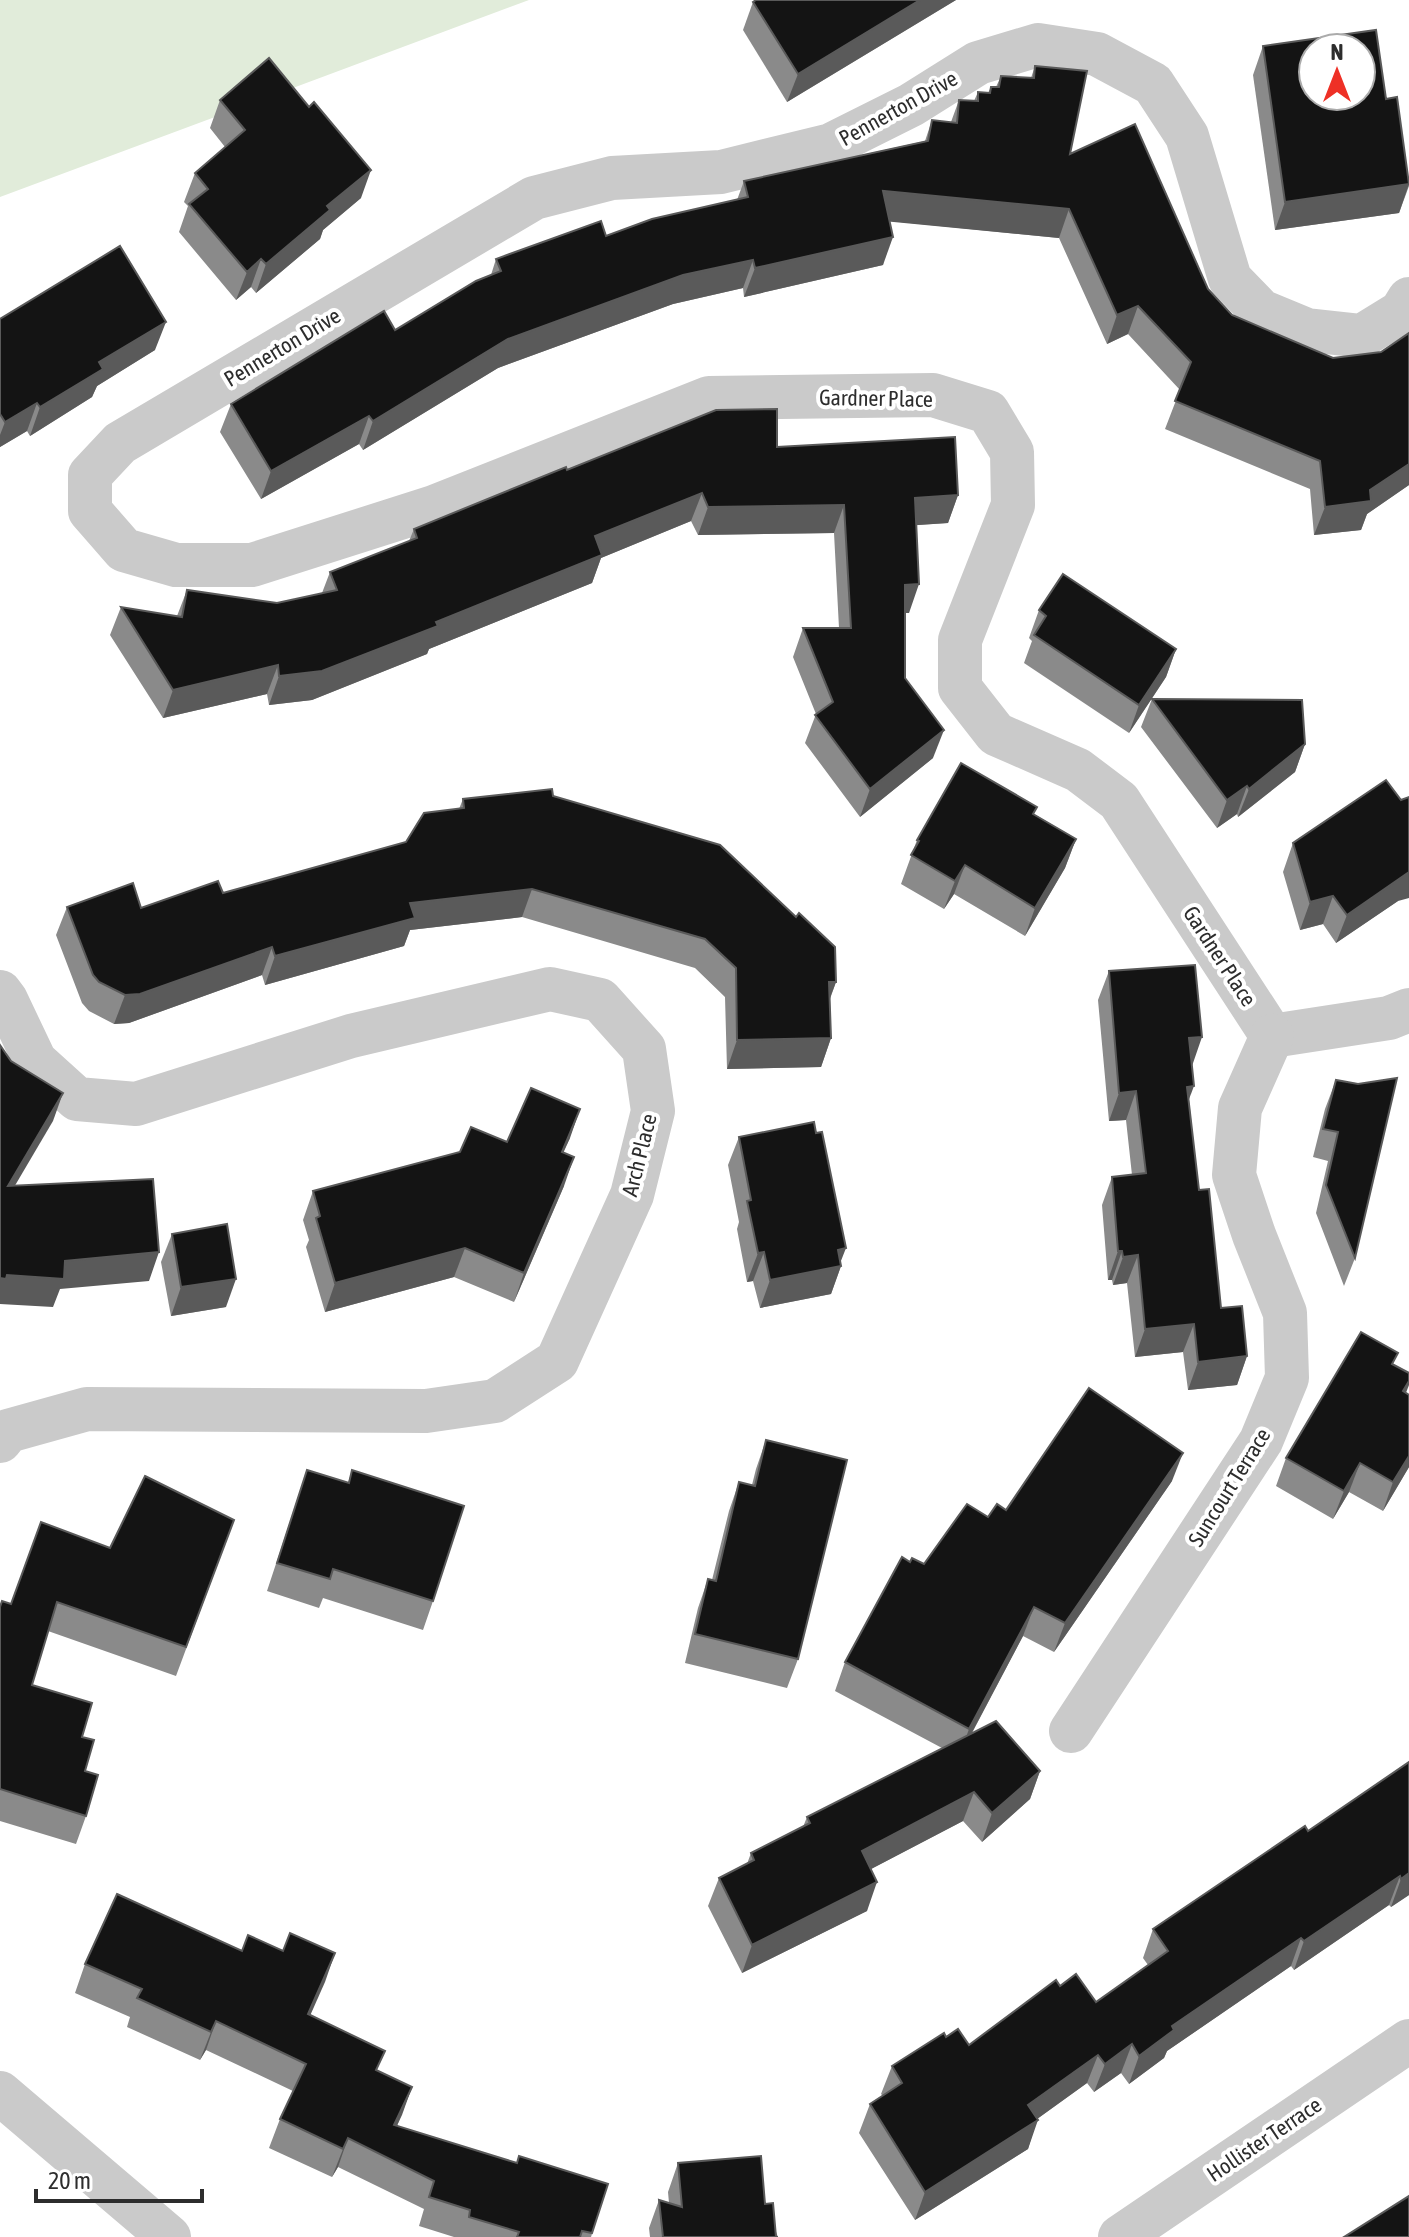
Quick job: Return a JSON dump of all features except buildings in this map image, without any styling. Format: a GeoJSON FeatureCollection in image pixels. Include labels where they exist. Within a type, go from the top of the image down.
{"type":"FeatureCollection","features":[{"type":"Feature","properties":{"kind":"street","name":"Pennerton Drive"},"geometry":{"type":"LineString","coordinates":[[90,511],[90,475],[120,443],[534,198],[612,178],[721,172],[831,145],[911,105],[978,63],[1038,45],[1097,54],[1153,84],[1187,136],[1230,279],[1261,311],[1307,330],[1362,336],[1401,312],[1409,299]]}},
{"type":"Feature","properties":{"kind":"street","name":"Gardner Place"},"geometry":{"type":"LineString","coordinates":[[90,511],[124,550],[176,565],[252,565],[434,507],[709,398],[933,395],[988,412],[1012,452],[1013,505],[960,640],[960,688],[996,734],[1078,770],[1119,801],[1272,1036]]}},
{"type":"Feature","properties":{"kind":"street","name":"Arch Place"},"geometry":{"type":"LineString","coordinates":[[0,992],[35,1061],[77,1099],[136,1104],[351,1036],[550,989],[600,1000],[644,1049],[653,1111],[632,1195],[557,1361],[495,1401],[426,1411],[87,1409],[8,1431],[0,1441]]}},
{"type":"Feature","properties":{"kind":"street"},"geometry":{"type":"LineString","coordinates":[[1272,1036],[1389,1018],[1409,1010]]}},
{"type":"Feature","properties":{"kind":"street","name":"Suncourt Terrace"},"geometry":{"type":"LineString","coordinates":[[1071,1731],[1261,1441],[1287,1378],[1285,1313],[1234,1175],[1240,1108],[1272,1036]]}},
{"type":"Feature","properties":{"kind":"street","name":"Hollister Terrace"},"geometry":{"type":"LineString","coordinates":[[1120,2237],[1409,2041]]}},
{"type":"Feature","properties":{"kind":"street"},"geometry":{"type":"LineString","coordinates":[[0,2093],[169,2237]]}},
{"type":"Feature","properties":{"kind":"green space"},"geometry":{"type":"Polygon","coordinates":[[[0,0],[529,0],[0,197],[0,0]]]}}]}
